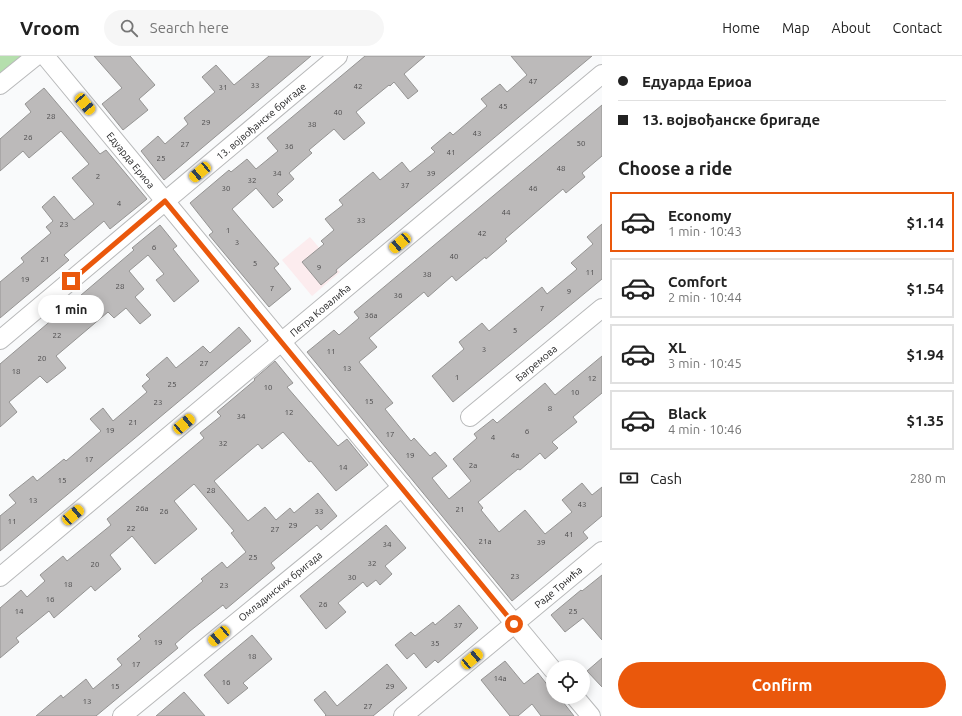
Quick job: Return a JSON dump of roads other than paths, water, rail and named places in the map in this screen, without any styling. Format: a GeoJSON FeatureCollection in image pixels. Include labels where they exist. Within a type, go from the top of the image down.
{"type":"FeatureCollection","features":[{"type":"Feature","properties":{"kind":"street"},"geometry":{"type":"LineString","coordinates":[[0,85],[36,56]]}},
{"type":"Feature","properties":{"kind":"street","name":"Едуарда Ериоа"},"geometry":{"type":"LineString","coordinates":[[46,56],[546,662]]}},
{"type":"Feature","properties":{"kind":"street","name":"13. војвођанске бригаде"},"geometry":{"type":"LineString","coordinates":[[0,340],[338,56]]}},
{"type":"Feature","properties":{"kind":"street","name":"Петра Ковалића"},"geometry":{"type":"LineString","coordinates":[[0,577],[602,74]]}},
{"type":"Feature","properties":{"kind":"street","name":"Багремова"},"geometry":{"type":"LineString","coordinates":[[470,417],[602,308]]}},
{"type":"Feature","properties":{"kind":"street","name":"Омладинских бригада"},"geometry":{"type":"LineString","coordinates":[[122,716],[402,487]]}},
{"type":"Feature","properties":{"kind":"street","name":"Раде Трнића"},"geometry":{"type":"LineString","coordinates":[[403,716],[602,551]]}},
{"type":"Feature","properties":{"kind":"street"},"geometry":{"type":"LineString","coordinates":[[581,704],[591,716]]}}]}
